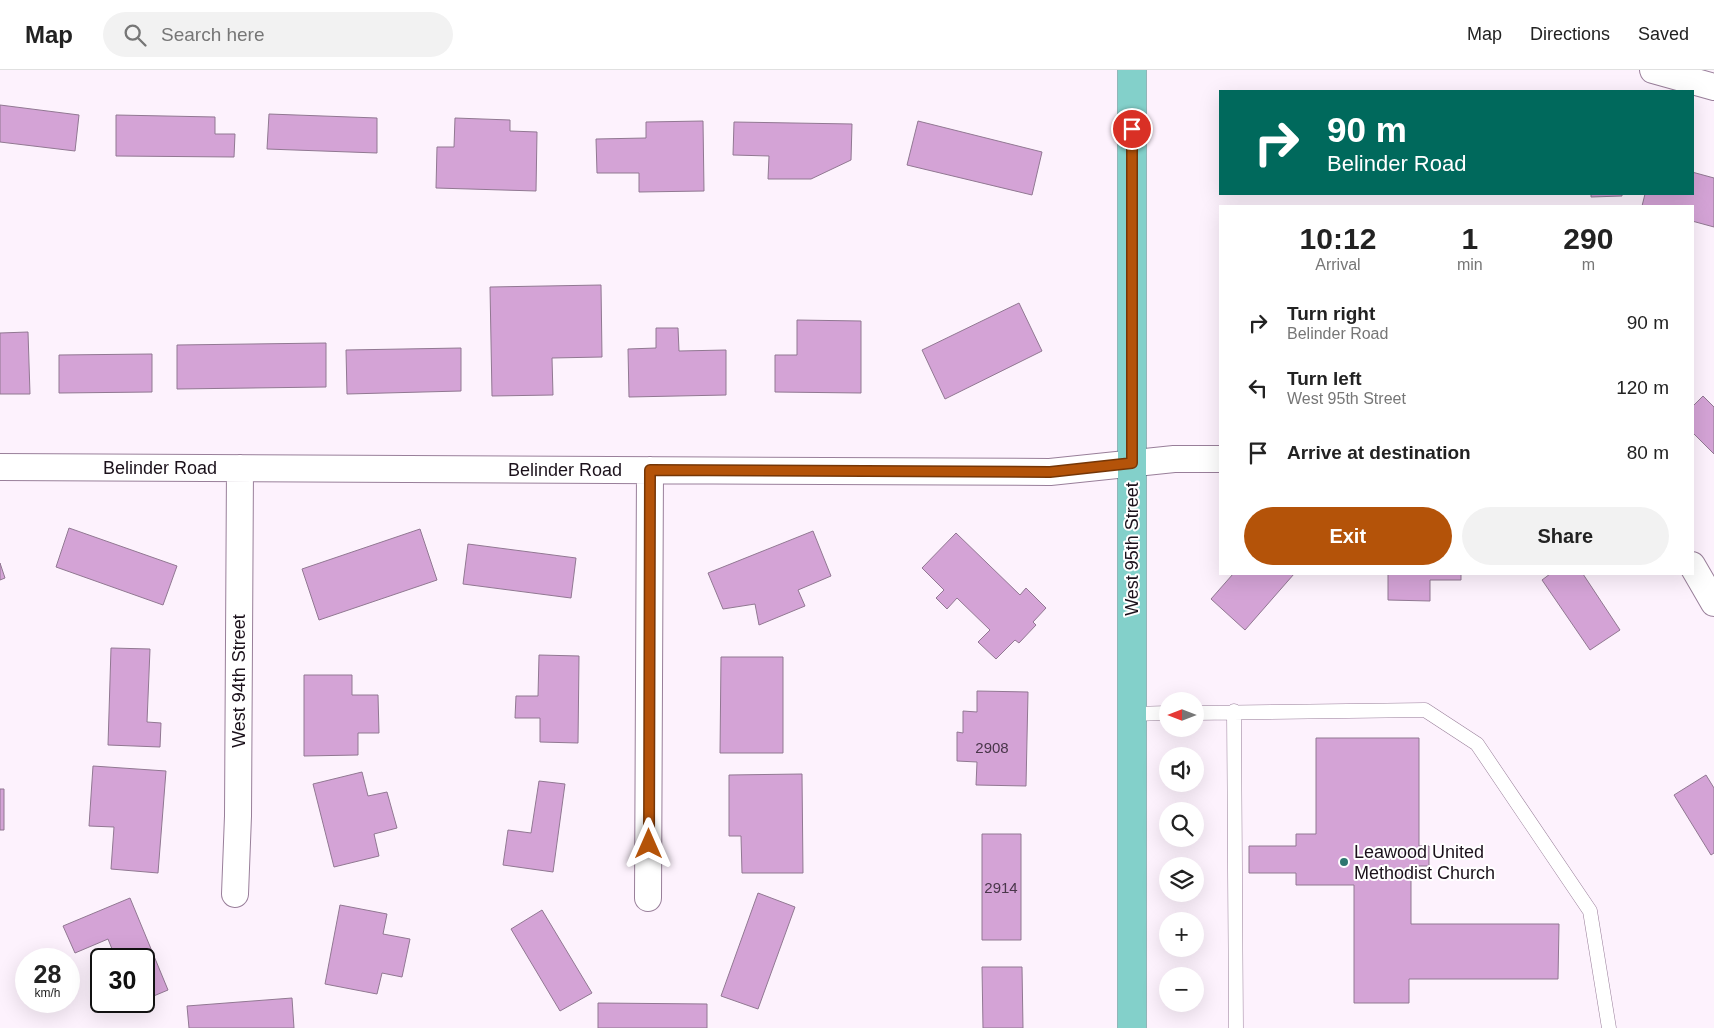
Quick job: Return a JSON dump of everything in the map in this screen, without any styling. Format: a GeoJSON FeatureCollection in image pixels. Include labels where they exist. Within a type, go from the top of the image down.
{"type":"FeatureCollection","features":[{"type":"Feature","properties":{"kind":"main road","name":"West 95th Street"},"geometry":{"type":"LineString","coordinates":[[1132,70],[1132,1028]]}},
{"type":"Feature","properties":{"kind":"street"},"geometry":{"type":"LineString","coordinates":[[1653,70],[1714,87]]}},
{"type":"Feature","properties":{"kind":"street","name":"Belinder Road"},"geometry":{"type":"LineString","coordinates":[[0,467],[1050,472],[1181,459],[1219,459]]}},
{"type":"Feature","properties":{"kind":"street","name":"West 94th Street"},"geometry":{"type":"LineString","coordinates":[[235,894],[238,806],[240,468]]}},
{"type":"Feature","properties":{"kind":"street"},"geometry":{"type":"LineString","coordinates":[[648,898],[650,470]]}},
{"type":"Feature","properties":{"kind":"street"},"geometry":{"type":"LineString","coordinates":[[1694,569],[1714,603]]}},
{"type":"Feature","properties":{"kind":"lane"},"geometry":{"type":"LineString","coordinates":[[1204,713],[1425,710],[1477,744],[1590,911],[1609,1028]]}},
{"type":"Feature","properties":{"kind":"lane"},"geometry":{"type":"LineString","coordinates":[[1234,712],[1236,1028]]}},
{"type":"Feature","properties":{"kind":"lane"},"geometry":{"type":"LineString","coordinates":[[1132,714],[1159,713]]}},
{"type":"Feature","properties":{"kind":"building"},"geometry":{"type":"Polygon","coordinates":[[[0,105],[79,115],[75,151],[0,142],[0,105]]]}},
{"type":"Feature","properties":{"kind":"building"},"geometry":{"type":"Polygon","coordinates":[[[269,114],[377,118],[377,153],[267,149],[269,114]]]}},
{"type":"Feature","properties":{"kind":"building"},"geometry":{"type":"Polygon","coordinates":[[[116,115],[215,117],[215,134],[235,134],[234,157],[116,156],[116,115]]]}},
{"type":"Feature","properties":{"kind":"building"},"geometry":{"type":"Polygon","coordinates":[[[455,118],[510,120],[510,131],[537,132],[536,191],[436,188],[437,147],[454,147],[455,118]]]}},
{"type":"Feature","properties":{"kind":"building"},"geometry":{"type":"Polygon","coordinates":[[[703,121],[704,191],[639,192],[639,173],[597,173],[596,139],[646,138],[646,122],[703,121]]]}},
{"type":"Feature","properties":{"kind":"building"},"geometry":{"type":"Polygon","coordinates":[[[918,121],[1042,152],[1032,195],[907,165],[918,121]]]}},
{"type":"Feature","properties":{"kind":"building"},"geometry":{"type":"Polygon","coordinates":[[[734,122],[852,124],[851,160],[811,179],[768,179],[769,156],[733,155],[734,122]]]}},
{"type":"Feature","properties":{"kind":"building"},"geometry":{"type":"Polygon","coordinates":[[[1694,173],[1714,178],[1714,227],[1694,222],[1694,205],[1642,205],[1645,195],[1694,195],[1694,173]]]}},
{"type":"Feature","properties":{"kind":"building"},"geometry":{"type":"Polygon","coordinates":[[[1591,195],[1622,195],[1622,196],[1591,197],[1591,195]]]}},
{"type":"Feature","properties":{"kind":"building"},"geometry":{"type":"Polygon","coordinates":[[[601,285],[602,357],[552,358],[553,395],[492,396],[490,287],[601,285]]]}},
{"type":"Feature","properties":{"kind":"building"},"geometry":{"type":"Polygon","coordinates":[[[1019,303],[1042,351],[945,399],[922,350],[1019,303]]]}},
{"type":"Feature","properties":{"kind":"building"},"geometry":{"type":"Polygon","coordinates":[[[797,320],[861,321],[861,393],[775,392],[775,355],[797,355],[797,320]]]}},
{"type":"Feature","properties":{"kind":"building"},"geometry":{"type":"Polygon","coordinates":[[[656,328],[678,328],[679,351],[726,350],[726,395],[629,397],[628,349],[656,348],[656,328]]]}},
{"type":"Feature","properties":{"kind":"building"},"geometry":{"type":"Polygon","coordinates":[[[28,332],[30,394],[0,394],[0,333],[28,332]]]}},
{"type":"Feature","properties":{"kind":"building"},"geometry":{"type":"Polygon","coordinates":[[[326,343],[326,387],[177,389],[177,345],[326,343]]]}},
{"type":"Feature","properties":{"kind":"building"},"geometry":{"type":"Polygon","coordinates":[[[461,348],[461,391],[347,394],[346,350],[461,348]]]}},
{"type":"Feature","properties":{"kind":"building"},"geometry":{"type":"Polygon","coordinates":[[[152,354],[152,392],[59,393],[59,355],[152,354]]]}},
{"type":"Feature","properties":{"kind":"building"},"geometry":{"type":"Polygon","coordinates":[[[1703,396],[1714,407],[1714,454],[1694,434],[1694,405],[1703,396]]]}},
{"type":"Feature","properties":{"kind":"building"},"geometry":{"type":"Polygon","coordinates":[[[69,528],[177,566],[163,605],[56,567],[69,528]]]}},
{"type":"Feature","properties":{"kind":"building"},"geometry":{"type":"Polygon","coordinates":[[[420,529],[437,580],[319,620],[302,569],[420,529]]]}},
{"type":"Feature","properties":{"kind":"building"},"geometry":{"type":"Polygon","coordinates":[[[813,531],[831,576],[798,590],[805,606],[759,625],[755,604],[723,609],[708,573],[813,531]]]}},
{"type":"Feature","properties":{"kind":"building"},"geometry":{"type":"Polygon","coordinates":[[[956,533],[1020,595],[1026,588],[1046,608],[1033,622],[1036,625],[1019,643],[1015,640],[996,659],[978,642],[990,630],[957,598],[947,609],[936,598],[944,590],[922,568],[956,533]]]}},
{"type":"Feature","properties":{"kind":"building"},"geometry":{"type":"Polygon","coordinates":[[[468,544],[576,558],[571,598],[463,584],[468,544]]]}},
{"type":"Feature","properties":{"kind":"building"},"geometry":{"type":"Polygon","coordinates":[[[0,563],[5,578],[0,580],[0,563]]]}},
{"type":"Feature","properties":{"kind":"building"},"geometry":{"type":"Polygon","coordinates":[[[1232,575],[1293,575],[1245,630],[1211,599],[1232,575]]]}},
{"type":"Feature","properties":{"kind":"building"},"geometry":{"type":"Polygon","coordinates":[[[1388,575],[1461,575],[1461,580],[1430,580],[1430,601],[1388,600],[1388,575]]]}},
{"type":"Feature","properties":{"kind":"building"},"geometry":{"type":"Polygon","coordinates":[[[1549,575],[1584,575],[1620,630],[1590,650],[1542,580],[1549,575]]]}},
{"type":"Feature","properties":{"kind":"building"},"geometry":{"type":"Polygon","coordinates":[[[111,648],[150,649],[147,722],[161,723],[160,747],[108,745],[111,648]]]}},
{"type":"Feature","properties":{"kind":"building"},"geometry":{"type":"Polygon","coordinates":[[[539,655],[579,656],[578,743],[540,742],[540,718],[515,718],[516,696],[538,696],[539,655]]]}},
{"type":"Feature","properties":{"kind":"building"},"geometry":{"type":"Polygon","coordinates":[[[721,657],[783,657],[783,753],[720,753],[721,657]]]}},
{"type":"Feature","properties":{"kind":"building"},"geometry":{"type":"Polygon","coordinates":[[[304,675],[352,675],[352,695],[378,695],[379,733],[358,733],[358,755],[304,756],[304,675]]]}},
{"type":"Feature","properties":{"kind":"building"},"geometry":{"type":"Polygon","coordinates":[[[977,691],[1028,692],[1026,786],[976,785],[977,762],[957,761],[957,732],[963,733],[963,711],[977,712],[977,691]]]}},
{"type":"Feature","properties":{"kind":"building"},"geometry":{"type":"Polygon","coordinates":[[[1316,738],[1419,738],[1419,846],[1429,846],[1429,866],[1411,866],[1411,924],[1559,924],[1558,979],[1409,979],[1409,1003],[1354,1003],[1354,885],[1296,885],[1296,873],[1249,873],[1249,846],[1296,846],[1296,834],[1316,834],[1316,738]]]}},
{"type":"Feature","properties":{"kind":"building"},"geometry":{"type":"Polygon","coordinates":[[[93,766],[166,771],[158,873],[111,869],[114,827],[89,826],[93,766]]]}},
{"type":"Feature","properties":{"kind":"building"},"geometry":{"type":"Polygon","coordinates":[[[362,772],[368,796],[387,792],[397,828],[374,834],[379,856],[334,867],[313,784],[362,772]]]}},
{"type":"Feature","properties":{"kind":"building"},"geometry":{"type":"Polygon","coordinates":[[[802,774],[803,873],[742,873],[741,836],[729,836],[729,775],[802,774]]]}},
{"type":"Feature","properties":{"kind":"building"},"geometry":{"type":"Polygon","coordinates":[[[1706,775],[1714,788],[1714,853],[1711,855],[1674,795],[1706,775]]]}},
{"type":"Feature","properties":{"kind":"building"},"geometry":{"type":"Polygon","coordinates":[[[539,781],[565,784],[553,872],[503,865],[508,830],[531,833],[539,781]]]}},
{"type":"Feature","properties":{"kind":"building"},"geometry":{"type":"Polygon","coordinates":[[[0,789],[4,789],[4,830],[0,830],[0,789]]]}},
{"type":"Feature","properties":{"kind":"building"},"geometry":{"type":"Polygon","coordinates":[[[982,834],[1021,834],[1021,940],[982,940],[982,834]]]}},
{"type":"Feature","properties":{"kind":"building"},"geometry":{"type":"Polygon","coordinates":[[[758,893],[795,907],[758,1009],[721,996],[758,893]]]}},
{"type":"Feature","properties":{"kind":"building"},"geometry":{"type":"Polygon","coordinates":[[[130,898],[151,948],[112,948],[108,939],[80,951],[80,948],[73,948],[63,926],[130,898]]]}},
{"type":"Feature","properties":{"kind":"building"},"geometry":{"type":"Polygon","coordinates":[[[340,905],[387,914],[383,934],[410,939],[402,977],[382,973],[377,994],[325,984],[340,905]]]}},
{"type":"Feature","properties":{"kind":"building"},"geometry":{"type":"Polygon","coordinates":[[[542,910],[592,993],[560,1011],[511,929],[542,910]]]}},
{"type":"Feature","properties":{"kind":"building"},"geometry":{"type":"Polygon","coordinates":[[[155,959],[168,990],[155,995],[155,959]]]}},
{"type":"Feature","properties":{"kind":"building"},"geometry":{"type":"Polygon","coordinates":[[[982,967],[1022,967],[1023,1028],[983,1028],[982,967]]]}},
{"type":"Feature","properties":{"kind":"building"},"geometry":{"type":"Polygon","coordinates":[[[292,998],[294,1028],[189,1028],[187,1006],[292,998]]]}},
{"type":"Feature","properties":{"kind":"building"},"geometry":{"type":"Polygon","coordinates":[[[598,1003],[707,1004],[707,1028],[598,1028],[598,1003]]]}},
{"type":"Feature","properties":{"kind":"place","name":"Leawood United Methodist Church"},"geometry":{"type":"Point","coordinates":[1344,862]}},
{"type":"Feature","properties":{"kind":"route"},"geometry":{"type":"LineString","coordinates":[[649,844],[650,470],[1050,472],[1132,463],[1132,129]]}}]}
